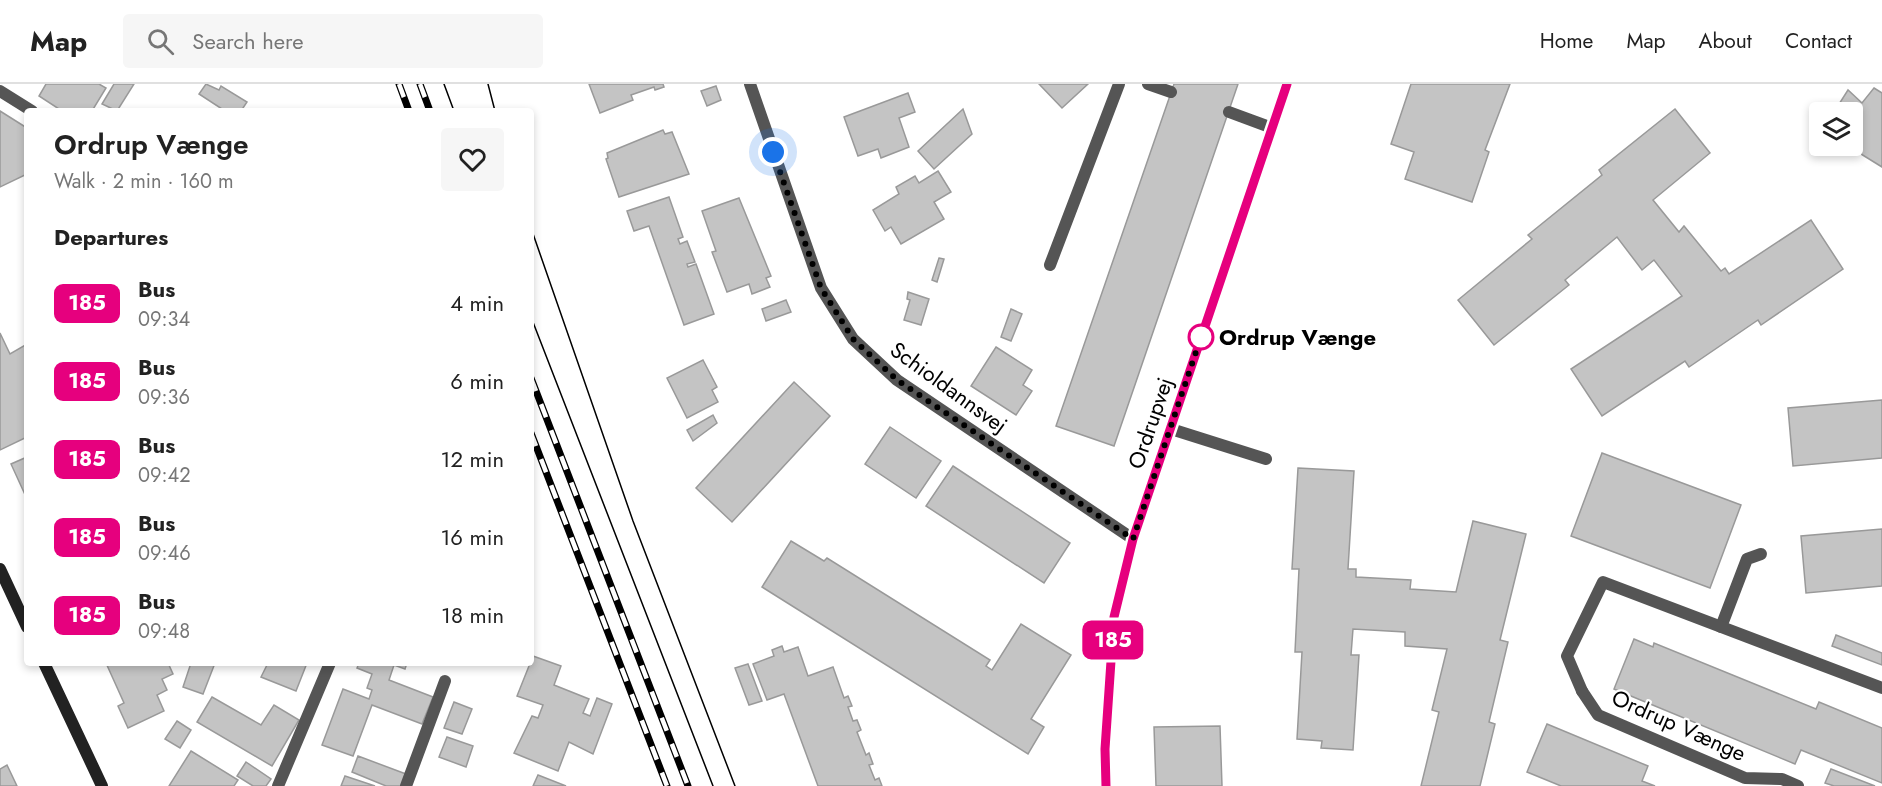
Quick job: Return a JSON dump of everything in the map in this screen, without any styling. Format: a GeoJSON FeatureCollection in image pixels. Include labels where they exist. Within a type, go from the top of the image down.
{"type":"FeatureCollection","features":[{"type":"Feature","properties":{"kind":"street","name":"Schioldannsvej"},"geometry":{"type":"LineString","coordinates":[[750,84],[821,288],[853,339],[897,380],[1133,539]]}},
{"type":"Feature","properties":{"kind":"street"},"geometry":{"type":"LineString","coordinates":[[1050,265],[1119,84]]}},
{"type":"Feature","properties":{"kind":"street"},"geometry":{"type":"LineString","coordinates":[[1148,84],[1171,92]]}},
{"type":"Feature","properties":{"kind":"street","name":"Ordrupvej"},"geometry":{"type":"LineString","coordinates":[[1106,786],[1105,749],[1114,617],[1133,539],[1287,84]]}},
{"type":"Feature","properties":{"kind":"street"},"geometry":{"type":"LineString","coordinates":[[0,91],[27,108]]}},
{"type":"Feature","properties":{"kind":"street"},"geometry":{"type":"LineString","coordinates":[[1229,112],[1272,128]]}},
{"type":"Feature","properties":{"kind":"street"},"geometry":{"type":"LineString","coordinates":[[1171,429],[1266,459]]}},
{"type":"Feature","properties":{"kind":"street"},"geometry":{"type":"LineString","coordinates":[[1721,627],[1748,559],[1761,554]]}},
{"type":"Feature","properties":{"kind":"street"},"geometry":{"type":"LineString","coordinates":[[0,569],[24,621]]}},
{"type":"Feature","properties":{"kind":"street","name":"Ordrup Vænge"},"geometry":{"type":"LineString","coordinates":[[1798,786],[1782,779],[1745,778],[1598,715],[1582,691],[1567,656],[1603,582],[1882,688]]}},
{"type":"Feature","properties":{"kind":"street"},"geometry":{"type":"LineString","coordinates":[[45,666],[102,786]]}},
{"type":"Feature","properties":{"kind":"street"},"geometry":{"type":"LineString","coordinates":[[278,786],[329,666]]}},
{"type":"Feature","properties":{"kind":"street"},"geometry":{"type":"LineString","coordinates":[[406,786],[445,681]]}},
{"type":"Feature","properties":{"kind":"building"},"geometry":{"type":"Polygon","coordinates":[[[46,84],[99,84],[106,88],[94,108],[57,108],[39,96],[46,84]]]}},
{"type":"Feature","properties":{"kind":"building"},"geometry":{"type":"Polygon","coordinates":[[[114,84],[134,84],[119,108],[111,108],[102,104],[114,84]]]}},
{"type":"Feature","properties":{"kind":"building"},"geometry":{"type":"Polygon","coordinates":[[[206,84],[219,90],[221,86],[247,102],[243,108],[220,108],[199,94],[206,84]]]}},
{"type":"Feature","properties":{"kind":"building"},"geometry":{"type":"Polygon","coordinates":[[[589,84],[663,84],[664,87],[655,90],[654,87],[631,95],[633,100],[600,113],[589,84]]]}},
{"type":"Feature","properties":{"kind":"building"},"geometry":{"type":"Polygon","coordinates":[[[1039,84],[1088,84],[1062,108],[1039,84]]]}},
{"type":"Feature","properties":{"kind":"building"},"geometry":{"type":"Polygon","coordinates":[[[1174,84],[1238,84],[1114,446],[1056,426],[1174,84]]]}},
{"type":"Feature","properties":{"kind":"building"},"geometry":{"type":"Polygon","coordinates":[[[1411,84],[1510,84],[1485,150],[1489,152],[1472,202],[1405,179],[1414,152],[1391,144],[1411,84]]]}},
{"type":"Feature","properties":{"kind":"building"},"geometry":{"type":"Polygon","coordinates":[[[716,86],[721,100],[707,106],[701,91],[716,86]]]}},
{"type":"Feature","properties":{"kind":"building"},"geometry":{"type":"Polygon","coordinates":[[[1874,88],[1882,93],[1882,167],[1863,155],[1863,102],[1874,88]]]}},
{"type":"Feature","properties":{"kind":"building"},"geometry":{"type":"Polygon","coordinates":[[[1848,90],[1861,102],[1840,102],[1848,90]]]}},
{"type":"Feature","properties":{"kind":"building"},"geometry":{"type":"Polygon","coordinates":[[[908,93],[915,112],[899,118],[909,147],[881,158],[878,149],[858,156],[844,117],[908,93]]]}},
{"type":"Feature","properties":{"kind":"building"},"geometry":{"type":"Polygon","coordinates":[[[963,109],[972,134],[934,169],[918,151],[963,109]]]}},
{"type":"Feature","properties":{"kind":"building"},"geometry":{"type":"Polygon","coordinates":[[[1675,109],[1710,153],[1653,200],[1679,232],[1684,226],[1721,271],[1725,268],[1729,274],[1811,220],[1843,269],[1761,325],[1758,320],[1689,367],[1685,361],[1602,416],[1571,369],[1682,296],[1654,260],[1642,270],[1617,237],[1565,280],[1569,285],[1494,345],[1458,300],[1532,239],[1528,235],[1602,175],[1599,170],[1675,109]]]}},
{"type":"Feature","properties":{"kind":"building"},"geometry":{"type":"Polygon","coordinates":[[[0,111],[24,126],[24,175],[0,187],[0,111]]]}},
{"type":"Feature","properties":{"kind":"building"},"geometry":{"type":"Polygon","coordinates":[[[663,130],[665,134],[672,132],[689,174],[619,197],[606,159],[608,158],[607,153],[663,130]]]}},
{"type":"Feature","properties":{"kind":"building"},"geometry":{"type":"Polygon","coordinates":[[[938,171],[951,192],[934,202],[944,219],[901,244],[891,227],[885,231],[873,210],[899,194],[896,187],[915,176],[919,183],[938,171]]]}},
{"type":"Feature","properties":{"kind":"building"},"geometry":{"type":"Polygon","coordinates":[[[669,197],[683,237],[678,239],[680,244],[687,241],[695,262],[687,264],[688,267],[696,264],[714,314],[684,325],[649,226],[634,231],[627,211],[669,197]]]}},
{"type":"Feature","properties":{"kind":"building"},"geometry":{"type":"Polygon","coordinates":[[[739,198],[771,276],[766,278],[770,287],[752,294],[749,284],[727,292],[712,252],[716,251],[702,211],[739,198]]]}},
{"type":"Feature","properties":{"kind":"building"},"geometry":{"type":"Polygon","coordinates":[[[939,258],[944,259],[937,282],[932,280],[939,258]]]}},
{"type":"Feature","properties":{"kind":"building"},"geometry":{"type":"Polygon","coordinates":[[[908,292],[929,299],[921,325],[904,320],[910,300],[907,299],[908,292]]]}},
{"type":"Feature","properties":{"kind":"building"},"geometry":{"type":"Polygon","coordinates":[[[786,300],[791,312],[766,321],[762,309],[786,300]]]}},
{"type":"Feature","properties":{"kind":"building"},"geometry":{"type":"Polygon","coordinates":[[[1011,309],[1022,314],[1011,341],[1001,337],[1011,309]]]}},
{"type":"Feature","properties":{"kind":"building"},"geometry":{"type":"Polygon","coordinates":[[[0,333],[10,354],[24,346],[24,438],[0,450],[0,333]]]}},
{"type":"Feature","properties":{"kind":"building"},"geometry":{"type":"Polygon","coordinates":[[[996,347],[1032,370],[1023,385],[1032,391],[1016,415],[971,386],[996,347]]]}},
{"type":"Feature","properties":{"kind":"building"},"geometry":{"type":"Polygon","coordinates":[[[703,360],[717,387],[712,390],[718,402],[687,418],[667,378],[703,360]]]}},
{"type":"Feature","properties":{"kind":"building"},"geometry":{"type":"Polygon","coordinates":[[[794,382],[830,416],[732,522],[696,488],[794,382]]]}},
{"type":"Feature","properties":{"kind":"building"},"geometry":{"type":"Polygon","coordinates":[[[1882,400],[1882,458],[1793,466],[1788,408],[1882,400]]]}},
{"type":"Feature","properties":{"kind":"building"},"geometry":{"type":"Polygon","coordinates":[[[713,415],[717,423],[693,441],[687,430],[713,415]]]}},
{"type":"Feature","properties":{"kind":"building"},"geometry":{"type":"Polygon","coordinates":[[[890,427],[941,461],[916,498],[865,464],[890,427]]]}},
{"type":"Feature","properties":{"kind":"building"},"geometry":{"type":"Polygon","coordinates":[[[1602,453],[1741,505],[1710,588],[1571,536],[1602,453]]]}},
{"type":"Feature","properties":{"kind":"building"},"geometry":{"type":"Polygon","coordinates":[[[24,458],[24,492],[11,464],[24,458]]]}},
{"type":"Feature","properties":{"kind":"building"},"geometry":{"type":"Polygon","coordinates":[[[953,466],[1070,543],[1044,583],[926,506],[953,466]]]}},
{"type":"Feature","properties":{"kind":"building"},"geometry":{"type":"Polygon","coordinates":[[[1298,468],[1354,471],[1348,569],[1356,569],[1356,577],[1411,580],[1410,589],[1456,592],[1473,521],[1526,534],[1500,640],[1508,642],[1489,722],[1495,724],[1480,786],[1421,786],[1439,712],[1432,710],[1447,649],[1405,646],[1405,632],[1353,629],[1351,655],[1359,655],[1353,750],[1321,748],[1322,741],[1297,739],[1302,652],[1295,652],[1299,569],[1292,569],[1298,468]]]}},
{"type":"Feature","properties":{"kind":"building"},"geometry":{"type":"Polygon","coordinates":[[[1882,529],[1882,586],[1806,593],[1801,536],[1882,529]]]}},
{"type":"Feature","properties":{"kind":"building"},"geometry":{"type":"Polygon","coordinates":[[[791,541],[824,561],[827,558],[990,660],[986,666],[992,670],[1021,624],[1071,655],[1031,719],[1044,727],[1028,754],[762,587],[791,541]]]}},
{"type":"Feature","properties":{"kind":"building"},"geometry":{"type":"Polygon","coordinates":[[[1836,635],[1882,653],[1882,665],[1832,646],[1836,635]]]}},
{"type":"Feature","properties":{"kind":"building"},"geometry":{"type":"Polygon","coordinates":[[[1634,639],[1653,647],[1654,643],[1816,709],[1819,702],[1882,728],[1882,783],[1801,750],[1795,764],[1614,689],[1634,639]]]}},
{"type":"Feature","properties":{"kind":"building"},"geometry":{"type":"Polygon","coordinates":[[[782,646],[784,652],[798,647],[808,676],[833,667],[844,698],[848,696],[852,706],[848,707],[853,721],[857,720],[861,730],[857,732],[866,755],[869,753],[873,764],[869,765],[875,780],[879,778],[882,786],[818,786],[784,694],[767,700],[753,664],[774,656],[772,650],[782,646]]]}},
{"type":"Feature","properties":{"kind":"building"},"geometry":{"type":"Polygon","coordinates":[[[534,656],[561,666],[554,685],[589,699],[583,713],[590,716],[597,698],[612,704],[593,754],[569,742],[558,771],[514,753],[532,716],[538,718],[543,705],[517,696],[529,666],[534,666],[534,656]]]}},
{"type":"Feature","properties":{"kind":"building"},"geometry":{"type":"Polygon","coordinates":[[[748,664],[762,701],[749,705],[735,668],[748,664]]]}},
{"type":"Feature","properties":{"kind":"building"},"geometry":{"type":"Polygon","coordinates":[[[107,666],[169,666],[173,674],[162,679],[167,690],[157,695],[164,711],[128,728],[118,706],[124,703],[107,666]]]}},
{"type":"Feature","properties":{"kind":"building"},"geometry":{"type":"Polygon","coordinates":[[[190,666],[214,666],[203,694],[183,687],[190,666]]]}},
{"type":"Feature","properties":{"kind":"building"},"geometry":{"type":"Polygon","coordinates":[[[266,666],[306,666],[296,691],[261,677],[266,666]]]}},
{"type":"Feature","properties":{"kind":"building"},"geometry":{"type":"Polygon","coordinates":[[[358,666],[394,666],[389,680],[433,697],[422,724],[372,705],[353,756],[322,745],[343,689],[369,699],[372,690],[367,688],[372,674],[357,668],[358,666]]]}},
{"type":"Feature","properties":{"kind":"building"},"geometry":{"type":"Polygon","coordinates":[[[212,697],[261,725],[274,705],[299,720],[272,766],[197,722],[212,697]]]}},
{"type":"Feature","properties":{"kind":"building"},"geometry":{"type":"Polygon","coordinates":[[[454,702],[472,709],[462,734],[444,728],[454,702]]]}},
{"type":"Feature","properties":{"kind":"building"},"geometry":{"type":"Polygon","coordinates":[[[177,721],[191,730],[180,748],[165,739],[177,721]]]}},
{"type":"Feature","properties":{"kind":"building"},"geometry":{"type":"Polygon","coordinates":[[[1547,724],[1648,766],[1642,781],[1655,786],[1561,786],[1527,772],[1547,724]]]}},
{"type":"Feature","properties":{"kind":"building"},"geometry":{"type":"Polygon","coordinates":[[[1220,726],[1222,786],[1156,786],[1154,727],[1220,726]]]}},
{"type":"Feature","properties":{"kind":"building"},"geometry":{"type":"Polygon","coordinates":[[[447,737],[473,746],[466,767],[439,757],[447,737]]]}},
{"type":"Feature","properties":{"kind":"building"},"geometry":{"type":"Polygon","coordinates":[[[191,751],[238,780],[234,786],[169,786],[191,751]]]}},
{"type":"Feature","properties":{"kind":"building"},"geometry":{"type":"Polygon","coordinates":[[[358,756],[406,774],[401,786],[386,786],[352,772],[358,756]]]}},
{"type":"Feature","properties":{"kind":"building"},"geometry":{"type":"Polygon","coordinates":[[[246,762],[271,779],[266,786],[253,786],[237,776],[246,762]]]}},
{"type":"Feature","properties":{"kind":"building"},"geometry":{"type":"Polygon","coordinates":[[[7,765],[17,786],[0,786],[0,769],[7,765]]]}},
{"type":"Feature","properties":{"kind":"building"},"geometry":{"type":"Polygon","coordinates":[[[1831,769],[1875,786],[1834,786],[1825,783],[1831,769]]]}},
{"type":"Feature","properties":{"kind":"building"},"geometry":{"type":"Polygon","coordinates":[[[538,775],[566,786],[533,786],[538,775]]]}},
{"type":"Feature","properties":{"kind":"building"},"geometry":{"type":"Polygon","coordinates":[[[345,776],[375,786],[341,786],[345,776]]]}},
{"type":"Feature","properties":{"kind":"tram line"},"geometry":{"type":"LineString","coordinates":[[444,84],[453,108]]}},
{"type":"Feature","properties":{"kind":"tram line"},"geometry":{"type":"LineString","coordinates":[[488,84],[494,108]]}},
{"type":"Feature","properties":{"kind":"tram line"},"geometry":{"type":"LineString","coordinates":[[534,237],[633,521],[735,786]]}},
{"type":"Feature","properties":{"kind":"tram line"},"geometry":{"type":"LineString","coordinates":[[534,325],[713,786]]}},
{"type":"Feature","properties":{"kind":"railway"},"geometry":{"type":"LineString","coordinates":[[399,84],[408,108]]}},
{"type":"Feature","properties":{"kind":"railway"},"geometry":{"type":"LineString","coordinates":[[420,84],[429,108]]}},
{"type":"Feature","properties":{"kind":"railway"},"geometry":{"type":"LineString","coordinates":[[534,386],[688,786]]}},
{"type":"Feature","properties":{"kind":"railway"},"geometry":{"type":"LineString","coordinates":[[534,441],[667,786]]}},
{"type":"Feature","properties":{"kind":"bus line","name":"185"},"geometry":{"type":"LineString","coordinates":[[1106,786],[1105,749],[1114,617],[1133,539],[1287,84]]}},
{"type":"Feature","properties":{"kind":"place","name":"Ordrup Vænge"},"geometry":{"type":"Point","coordinates":[1201,337]}},
{"type":"Feature","properties":{"kind":"route"},"geometry":{"type":"LineString","coordinates":[[773,152],[821,288],[853,339],[897,380],[1133,539],[1201,337]]}}]}
